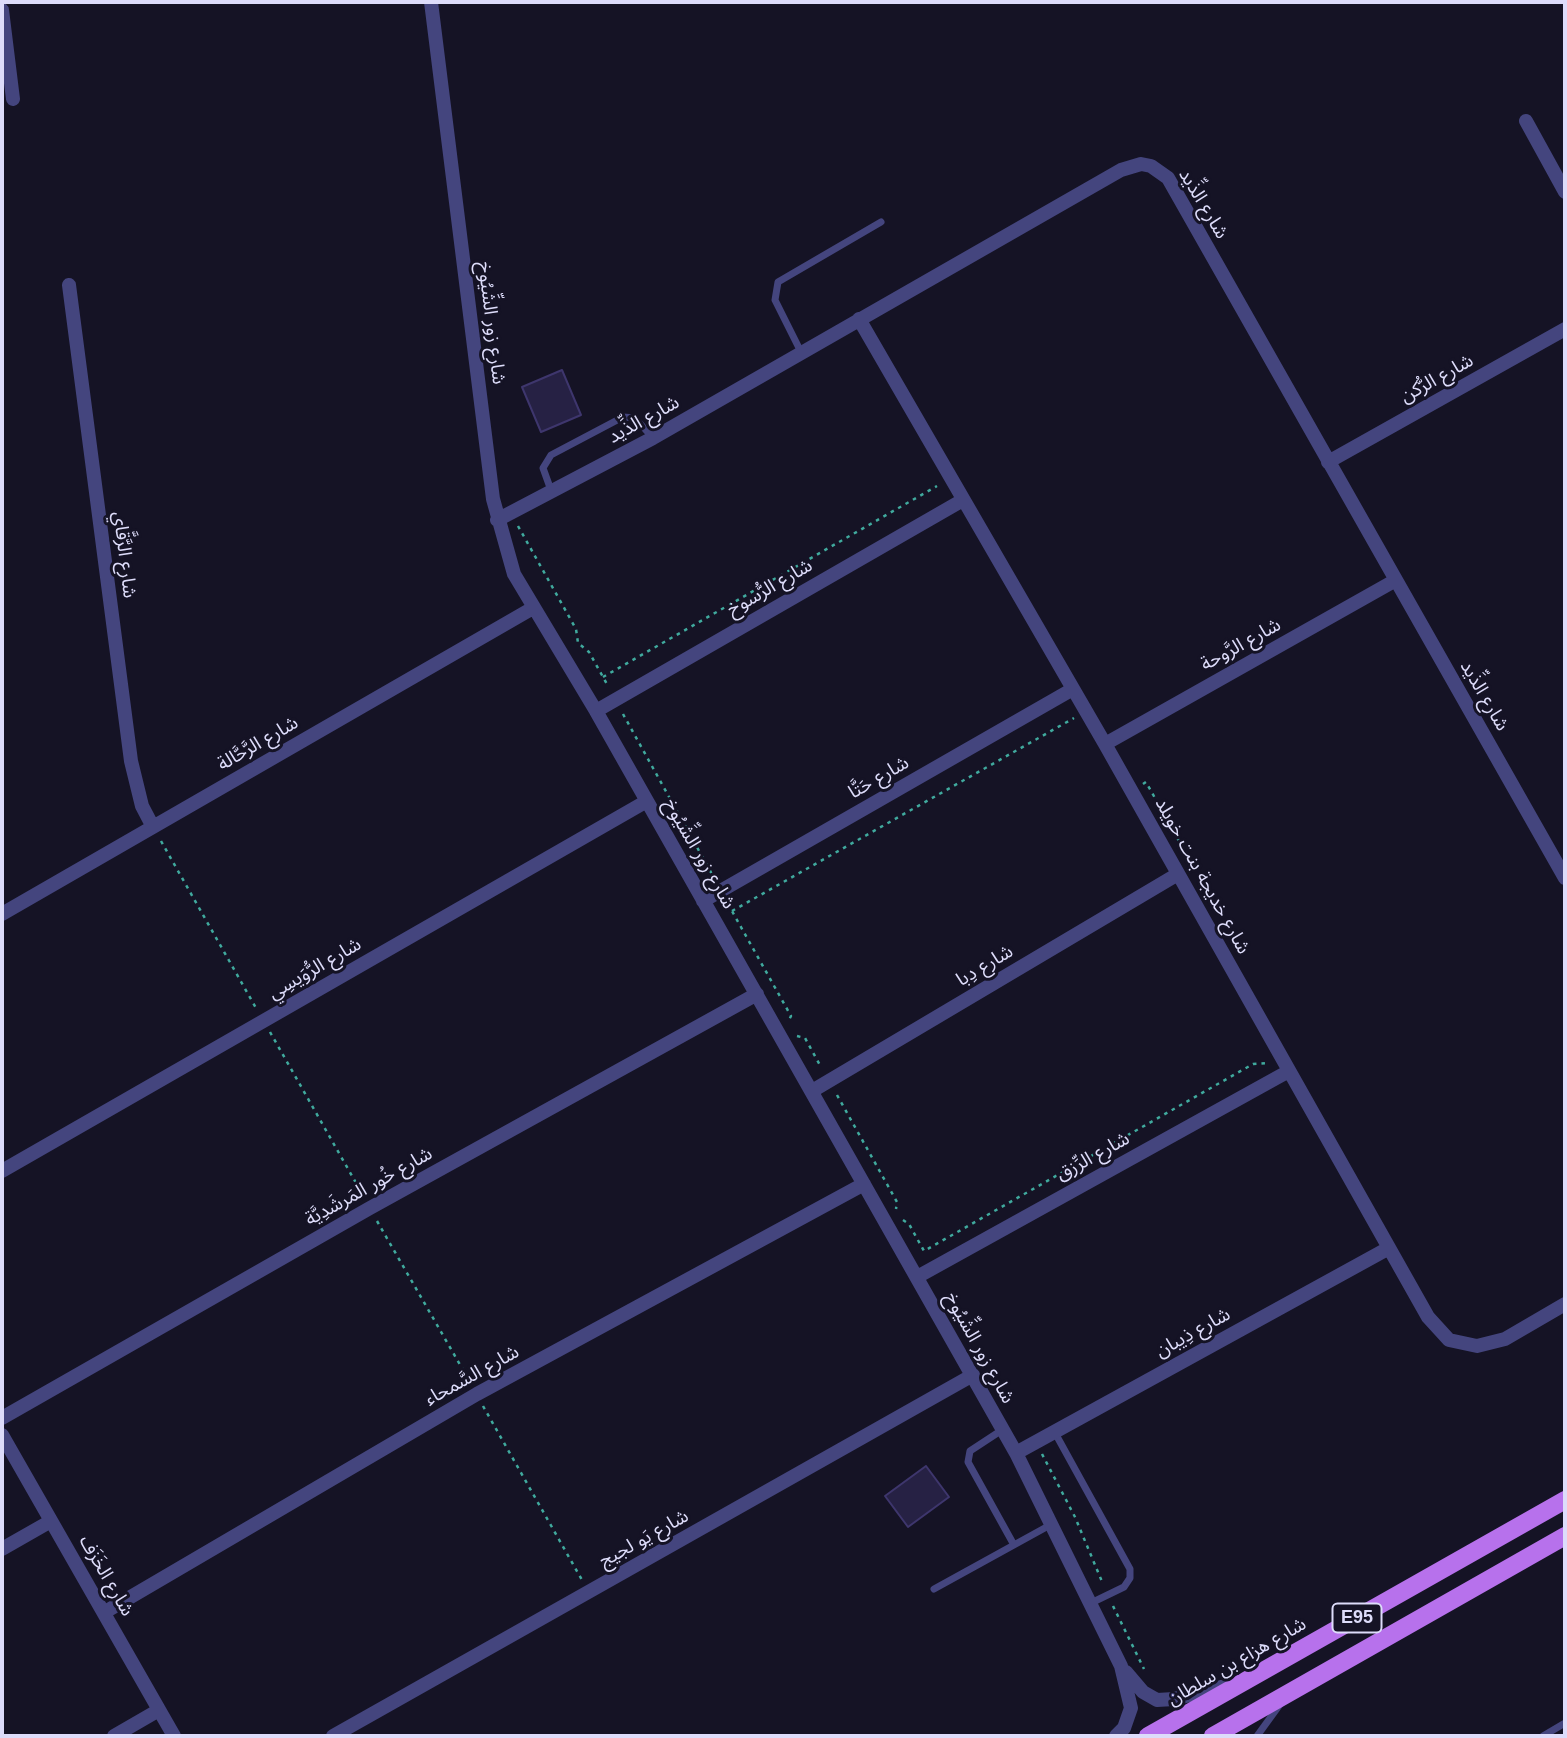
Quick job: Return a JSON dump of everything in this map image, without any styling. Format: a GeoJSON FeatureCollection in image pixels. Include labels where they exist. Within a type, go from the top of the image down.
{"type":"FeatureCollection","features":[{"type":"Feature","properties":{"kind":"main road","name":"شارع هزاع بن سلطان"},"geometry":{"type":"LineString","coordinates":[[1148,1736],[1565,1500]]}},
{"type":"Feature","properties":{"kind":"main road","name":"E95"},"geometry":{"type":"LineString","coordinates":[[1213,1736],[1565,1536]]}},
{"type":"Feature","properties":{"kind":"street","name":"شارع زور الشِّيُوخ"},"geometry":{"type":"LineString","coordinates":[[431,2],[497,520],[514,574],[596,711],[973,1375],[1016,1453],[1121,1666],[1149,1697],[1166,1701],[1245,1681]]}},
{"type":"Feature","properties":{"kind":"street"},"geometry":{"type":"LineString","coordinates":[[2,10],[13,99]]}},
{"type":"Feature","properties":{"kind":"street"},"geometry":{"type":"LineString","coordinates":[[1526,121],[1565,191]]}},
{"type":"Feature","properties":{"kind":"street","name":"شارع الذِّيد"},"geometry":{"type":"LineString","coordinates":[[497,520],[653,438],[1121,170],[1141,164],[1151,166],[1168,178],[1565,878]]}},
{"type":"Feature","properties":{"kind":"street","name":"شارع الرَّقَّاي"},"geometry":{"type":"LineString","coordinates":[[69,285],[131,761],[142,806],[153,827]]}},
{"type":"Feature","properties":{"kind":"street","name":"شارع خديجة بنت خويلد"},"geometry":{"type":"LineString","coordinates":[[859,319],[1105,744],[1434,1325],[1449,1339],[1477,1346],[1504,1339],[1565,1304]]}},
{"type":"Feature","properties":{"kind":"street","name":"شارع الرُّكن"},"geometry":{"type":"LineString","coordinates":[[1328,462],[1565,329]]}},
{"type":"Feature","properties":{"kind":"street","name":"شارع الرُّسوخ"},"geometry":{"type":"LineString","coordinates":[[596,711],[963,500]]}},
{"type":"Feature","properties":{"kind":"street","name":"شارع الرَّوحة"},"geometry":{"type":"LineString","coordinates":[[1105,744],[1396,580]]}},
{"type":"Feature","properties":{"kind":"street","name":"شارع الرَّحَّالة"},"geometry":{"type":"LineString","coordinates":[[2,914],[533,608]]}},
{"type":"Feature","properties":{"kind":"street","name":"شارع حَتَّا"},"geometry":{"type":"LineString","coordinates":[[703,901],[1073,689]]}},
{"type":"Feature","properties":{"kind":"street","name":"شارع الرُّوَيسِي"},"geometry":{"type":"LineString","coordinates":[[2,1171],[647,801]]}},
{"type":"Feature","properties":{"kind":"street","name":"شارع دِبا"},"geometry":{"type":"LineString","coordinates":[[812,1091],[1178,874]]}},
{"type":"Feature","properties":{"kind":"street","name":"شارع خُور المَرشَدِيَّة"},"geometry":{"type":"LineString","coordinates":[[2,1418],[370,1208],[757,994]]}},
{"type":"Feature","properties":{"kind":"street","name":"شارع الرِّزق"},"geometry":{"type":"LineString","coordinates":[[917,1277],[1289,1071]]}},
{"type":"Feature","properties":{"kind":"street","name":"شارع السَّمحاء"},"geometry":{"type":"LineString","coordinates":[[105,1612],[477,1394],[864,1184]]}},
{"type":"Feature","properties":{"kind":"street","name":"شارع ذِيبان"},"geometry":{"type":"LineString","coordinates":[[1016,1453],[1389,1248]]}},
{"type":"Feature","properties":{"kind":"street","name":"شارع يَو لجيج"},"geometry":{"type":"LineString","coordinates":[[333,1736],[973,1375]]}},
{"type":"Feature","properties":{"kind":"street","name":"شارع الخَزَف"},"geometry":{"type":"LineString","coordinates":[[2,1436],[174,1736]]}},
{"type":"Feature","properties":{"kind":"street"},"geometry":{"type":"LineString","coordinates":[[2,1549],[51,1521]]}},
{"type":"Feature","properties":{"kind":"street","name":"شارع زور الشِّيُوخ"},"geometry":{"type":"LineString","coordinates":[[1116,1736],[1124,1728],[1131,1708],[1121,1666]]}},
{"type":"Feature","properties":{"kind":"street"},"geometry":{"type":"LineString","coordinates":[[114,1736],[159,1710]]}},
{"type":"Feature","properties":{"kind":"lane"},"geometry":{"type":"LineString","coordinates":[[801,352],[776,306],[774,294],[778,282],[881,222]]}},
{"type":"Feature","properties":{"kind":"lane"},"geometry":{"type":"LineString","coordinates":[[552,493],[543,468],[551,455],[623,417],[635,418],[653,438]]}},
{"type":"Feature","properties":{"kind":"lane"},"geometry":{"type":"LineString","coordinates":[[1003,1430],[970,1451],[968,1462],[1014,1545]]}},
{"type":"Feature","properties":{"kind":"lane"},"geometry":{"type":"LineString","coordinates":[[1054,1431],[1130,1569],[1127,1583],[1090,1604]]}},
{"type":"Feature","properties":{"kind":"lane"},"geometry":{"type":"LineString","coordinates":[[934,1589],[1052,1524]]}},
{"type":"Feature","properties":{"kind":"lane"},"geometry":{"type":"LineString","coordinates":[[1257,1736],[1271,1720],[1285,1695]]}},
{"type":"Feature","properties":{"kind":"lane"},"geometry":{"type":"LineString","coordinates":[[1543,1736],[1565,1723]]}},
{"type":"Feature","properties":{"kind":"path"},"geometry":{"type":"LineString","coordinates":[[603,677],[950,478]]}},
{"type":"Feature","properties":{"kind":"path"},"geometry":{"type":"LineString","coordinates":[[511,513],[576,629],[578,643],[589,652],[791,1016],[787,1025]]}},
{"type":"Feature","properties":{"kind":"path"},"geometry":{"type":"LineString","coordinates":[[732,911],[1086,711]]}},
{"type":"Feature","properties":{"kind":"path"},"geometry":{"type":"LineString","coordinates":[[1131,790],[1146,782],[1221,916]]}},
{"type":"Feature","properties":{"kind":"path"},"geometry":{"type":"LineString","coordinates":[[792,1035],[805,1038],[897,1202],[896,1209],[901,1220],[909,1224],[924,1251],[1253,1064],[1266,1063],[1270,1059],[1266,1050],[1275,1045]]}},
{"type":"Feature","properties":{"kind":"path"},"geometry":{"type":"LineString","coordinates":[[1035,1442],[1075,1517],[1107,1595],[1148,1676],[1135,1683]]}},
{"type":"Feature","properties":{"kind":"building"},"geometry":{"type":"Polygon","coordinates":[[[562,370],[581,415],[541,432],[522,387],[562,370]]]}},
{"type":"Feature","properties":{"kind":"building"},"geometry":{"type":"Polygon","coordinates":[[[926,1466],[949,1497],[908,1527],[885,1496],[926,1466]]]}}]}
